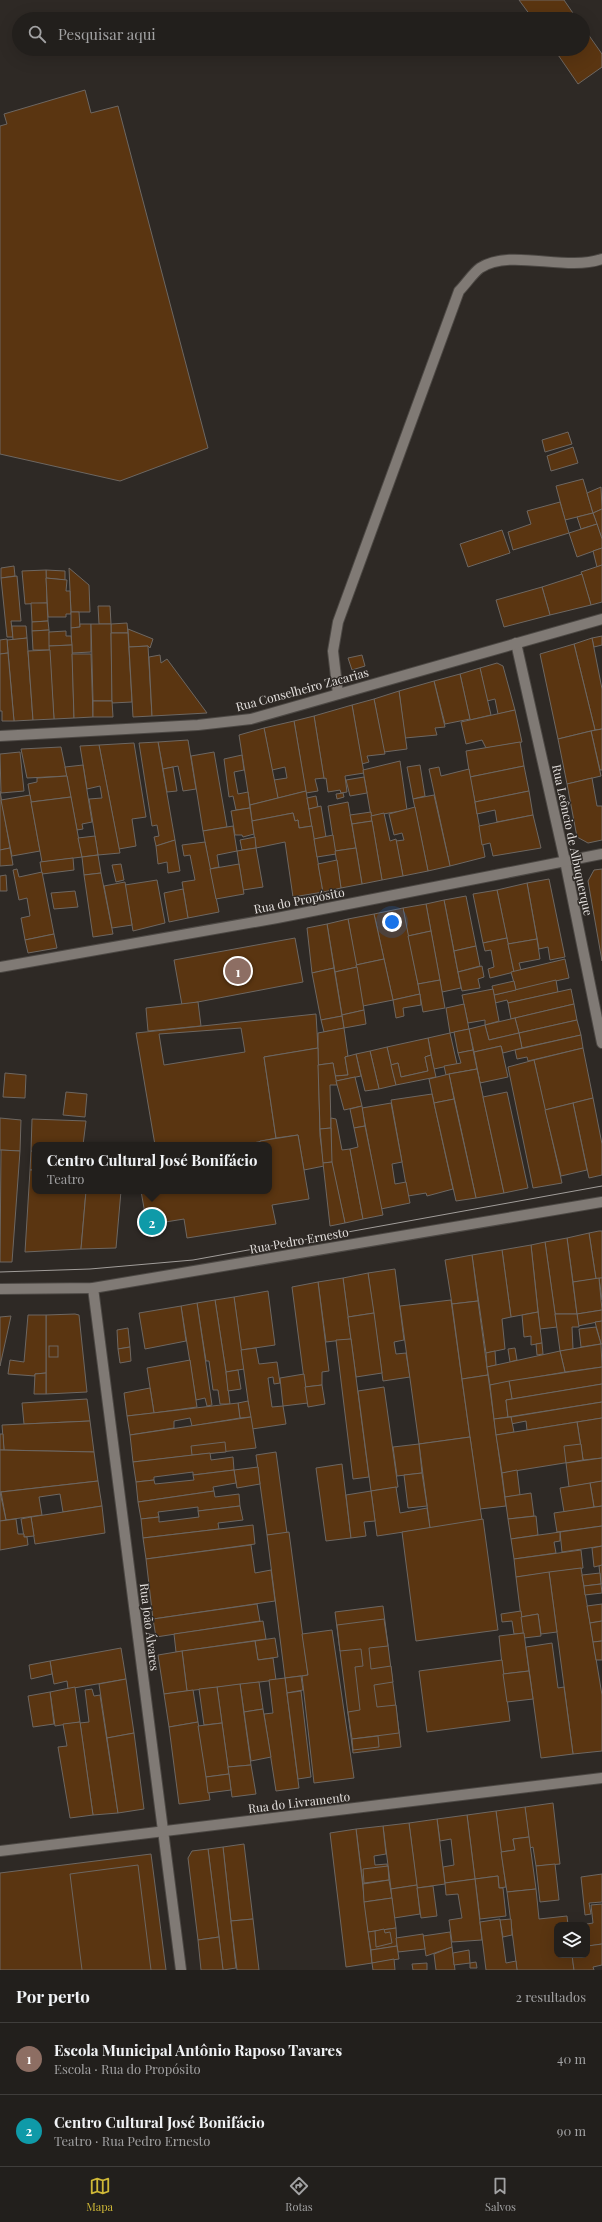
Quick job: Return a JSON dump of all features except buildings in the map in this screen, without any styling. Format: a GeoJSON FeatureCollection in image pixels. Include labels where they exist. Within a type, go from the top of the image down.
{"type":"FeatureCollection","features":[{"type":"Feature","properties":{"kind":"street"},"geometry":{"type":"LineString","coordinates":[[338,694],[333,651],[338,622],[459,291],[480,268],[503,260],[568,264],[590,263],[602,259]]}},
{"type":"Feature","properties":{"kind":"street","name":"Rua Conselheiro Zacarias"},"geometry":{"type":"LineString","coordinates":[[0,736],[198,725],[251,719],[602,619]]}},
{"type":"Feature","properties":{"kind":"street","name":"Rua Leôncio de Albuquerque"},"geometry":{"type":"LineString","coordinates":[[516,643],[565,861],[602,1044]]}},
{"type":"Feature","properties":{"kind":"street","name":"Rua do Propósito"},"geometry":{"type":"LineString","coordinates":[[0,967],[277,918],[602,854]]}},
{"type":"Feature","properties":{"kind":"street","name":"Rua Pedro Ernesto"},"geometry":{"type":"LineString","coordinates":[[0,1289],[93,1288],[602,1202]]}},
{"type":"Feature","properties":{"kind":"street","name":"Rua João Álvares"},"geometry":{"type":"LineString","coordinates":[[93,1288],[181,1970]]}},
{"type":"Feature","properties":{"kind":"street","name":"Rua do Livramento"},"geometry":{"type":"LineString","coordinates":[[0,1851],[602,1778]]}},
{"type":"Feature","properties":{"kind":"tram line"},"geometry":{"type":"LineString","coordinates":[[0,1272],[90,1269],[193,1260],[602,1186]]}},
{"type":"Feature","properties":{"kind":"place","name":"Escola Municipal Antônio Raposo Tavares"},"geometry":{"type":"Point","coordinates":[238,971]}},
{"type":"Feature","properties":{"kind":"place","name":"Centro Cultural José Bonifácio"},"geometry":{"type":"Point","coordinates":[152,1222]}}]}
